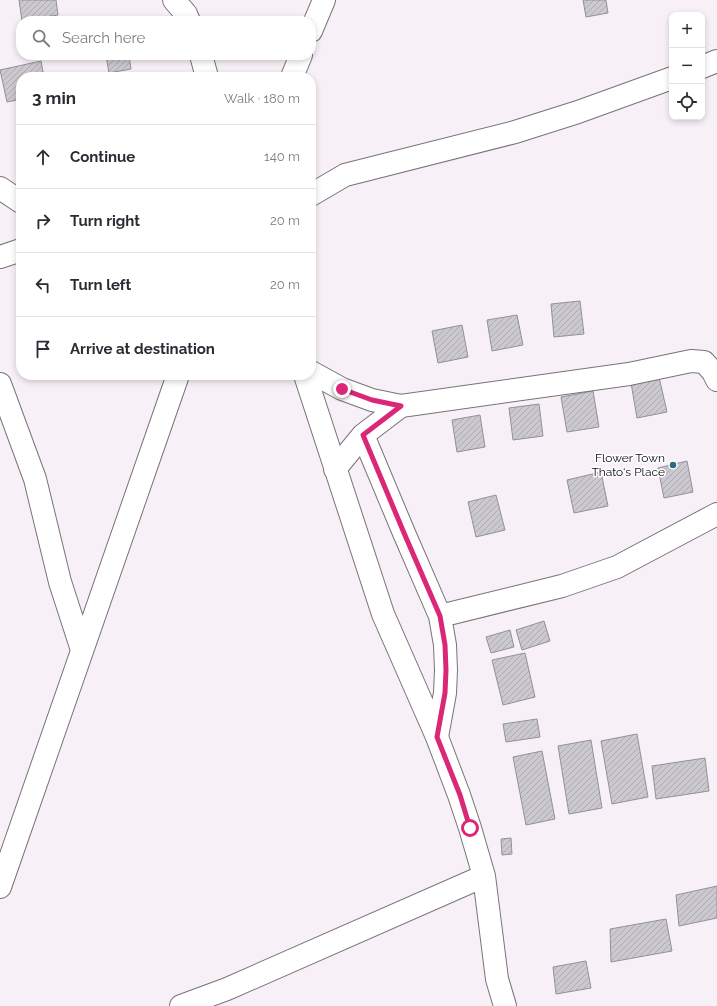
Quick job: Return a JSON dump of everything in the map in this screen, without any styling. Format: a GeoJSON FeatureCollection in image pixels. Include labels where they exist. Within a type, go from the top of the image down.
{"type":"FeatureCollection","features":[{"type":"Feature","properties":{"kind":"street"},"geometry":{"type":"LineString","coordinates":[[174,0],[187,16]]}},
{"type":"Feature","properties":{"kind":"street"},"geometry":{"type":"LineString","coordinates":[[316,19],[324,0]]}},
{"type":"Feature","properties":{"kind":"street"},"geometry":{"type":"LineString","coordinates":[[202,60],[206,72]]}},
{"type":"Feature","properties":{"kind":"street"},"geometry":{"type":"LineString","coordinates":[[294,72],[299,60]]}},
{"type":"Feature","properties":{"kind":"street"},"geometry":{"type":"LineString","coordinates":[[705,66],[717,61]]}},
{"type":"Feature","properties":{"kind":"street"},"geometry":{"type":"LineString","coordinates":[[316,192],[345,175],[515,132],[578,112],[669,79]]}},
{"type":"Feature","properties":{"kind":"street"},"geometry":{"type":"LineString","coordinates":[[0,188],[16,199]]}},
{"type":"Feature","properties":{"kind":"street"},"geometry":{"type":"LineString","coordinates":[[0,257],[16,252]]}},
{"type":"Feature","properties":{"kind":"street"},"geometry":{"type":"LineString","coordinates":[[316,375],[342,389],[372,400],[401,406],[629,374],[691,361],[704,362],[713,372],[717,380]]}},
{"type":"Feature","properties":{"kind":"street"},"geometry":{"type":"LineString","coordinates":[[0,887],[176,380]]}},
{"type":"Feature","properties":{"kind":"street"},"geometry":{"type":"LineString","coordinates":[[306,380],[383,614],[437,737],[460,795],[484,876],[497,979],[505,1006]]}},
{"type":"Feature","properties":{"kind":"street"},"geometry":{"type":"LineString","coordinates":[[0,384],[35,479],[60,582],[82,650]]}},
{"type":"Feature","properties":{"kind":"street"},"geometry":{"type":"LineString","coordinates":[[335,470],[363,435],[401,406]]}},
{"type":"Feature","properties":{"kind":"street"},"geometry":{"type":"LineString","coordinates":[[363,435],[440,616],[445,645],[446,670],[443,708],[437,737]]}},
{"type":"Feature","properties":{"kind":"street"},"geometry":{"type":"LineString","coordinates":[[440,616],[562,586],[617,567],[717,514]]}},
{"type":"Feature","properties":{"kind":"street"},"geometry":{"type":"LineString","coordinates":[[181,1006],[227,989],[484,876]]}},
{"type":"Feature","properties":{"kind":"building"},"geometry":{"type":"Polygon","coordinates":[[[19,0],[56,0],[58,15],[21,16],[19,0]]]}},
{"type":"Feature","properties":{"kind":"building"},"geometry":{"type":"Polygon","coordinates":[[[583,0],[606,0],[608,13],[586,17],[583,0]]]}},
{"type":"Feature","properties":{"kind":"building"},"geometry":{"type":"Polygon","coordinates":[[[107,60],[130,60],[131,69],[109,72],[107,60]]]}},
{"type":"Feature","properties":{"kind":"building"},"geometry":{"type":"Polygon","coordinates":[[[41,61],[43,72],[16,72],[16,100],[7,102],[0,70],[41,61]]]}},
{"type":"Feature","properties":{"kind":"building"},"geometry":{"type":"Polygon","coordinates":[[[580,301],[584,334],[554,337],[551,304],[580,301]]]}},
{"type":"Feature","properties":{"kind":"building"},"geometry":{"type":"Polygon","coordinates":[[[517,315],[523,345],[492,351],[487,320],[517,315]]]}},
{"type":"Feature","properties":{"kind":"building"},"geometry":{"type":"Polygon","coordinates":[[[462,325],[468,357],[438,363],[432,331],[462,325]]]}},
{"type":"Feature","properties":{"kind":"building"},"geometry":{"type":"Polygon","coordinates":[[[659,377],[667,412],[637,418],[631,383],[659,377]]]}},
{"type":"Feature","properties":{"kind":"building"},"geometry":{"type":"Polygon","coordinates":[[[593,391],[599,427],[567,432],[561,397],[593,391]]]}},
{"type":"Feature","properties":{"kind":"building"},"geometry":{"type":"Polygon","coordinates":[[[539,404],[543,436],[513,440],[509,408],[539,404]]]}},
{"type":"Feature","properties":{"kind":"building"},"geometry":{"type":"Polygon","coordinates":[[[480,415],[485,447],[457,452],[452,420],[480,415]]]}},
{"type":"Feature","properties":{"kind":"building"},"geometry":{"type":"Polygon","coordinates":[[[687,461],[693,492],[664,498],[658,468],[687,461]]]}},
{"type":"Feature","properties":{"kind":"building"},"geometry":{"type":"Polygon","coordinates":[[[601,472],[608,506],[574,513],[567,480],[601,472]]]}},
{"type":"Feature","properties":{"kind":"building"},"geometry":{"type":"Polygon","coordinates":[[[496,495],[505,530],[476,537],[468,502],[496,495]]]}},
{"type":"Feature","properties":{"kind":"building"},"geometry":{"type":"Polygon","coordinates":[[[544,621],[550,641],[522,650],[516,630],[544,621]]]}},
{"type":"Feature","properties":{"kind":"building"},"geometry":{"type":"Polygon","coordinates":[[[510,630],[514,647],[491,653],[486,637],[510,630]]]}},
{"type":"Feature","properties":{"kind":"building"},"geometry":{"type":"Polygon","coordinates":[[[525,653],[535,697],[503,705],[492,660],[525,653]]]}},
{"type":"Feature","properties":{"kind":"building"},"geometry":{"type":"Polygon","coordinates":[[[537,719],[540,737],[506,742],[503,724],[537,719]]]}},
{"type":"Feature","properties":{"kind":"building"},"geometry":{"type":"Polygon","coordinates":[[[637,734],[648,797],[612,804],[601,741],[637,734]]]}},
{"type":"Feature","properties":{"kind":"building"},"geometry":{"type":"Polygon","coordinates":[[[591,740],[602,808],[569,814],[558,746],[591,740]]]}},
{"type":"Feature","properties":{"kind":"building"},"geometry":{"type":"Polygon","coordinates":[[[542,751],[555,819],[526,825],[513,757],[542,751]]]}},
{"type":"Feature","properties":{"kind":"building"},"geometry":{"type":"Polygon","coordinates":[[[705,758],[709,791],[656,799],[652,766],[705,758]]]}},
{"type":"Feature","properties":{"kind":"building"},"geometry":{"type":"Polygon","coordinates":[[[511,838],[512,854],[502,855],[501,839],[511,838]]]}},
{"type":"Feature","properties":{"kind":"building"},"geometry":{"type":"Polygon","coordinates":[[[717,886],[717,918],[679,926],[676,895],[717,886]]]}},
{"type":"Feature","properties":{"kind":"building"},"geometry":{"type":"Polygon","coordinates":[[[666,919],[672,951],[611,962],[610,929],[666,919]]]}},
{"type":"Feature","properties":{"kind":"building"},"geometry":{"type":"Polygon","coordinates":[[[586,961],[591,988],[556,994],[553,967],[586,961]]]}},
{"type":"Feature","properties":{"kind":"place","name":"Flower Town Thato's Place"},"geometry":{"type":"Point","coordinates":[673,465]}},
{"type":"Feature","properties":{"kind":"route"},"geometry":{"type":"LineString","coordinates":[[342,389],[372,400],[401,406],[363,435],[440,616],[445,645],[446,670],[445,693],[437,737],[460,795],[470,828]]}}]}
